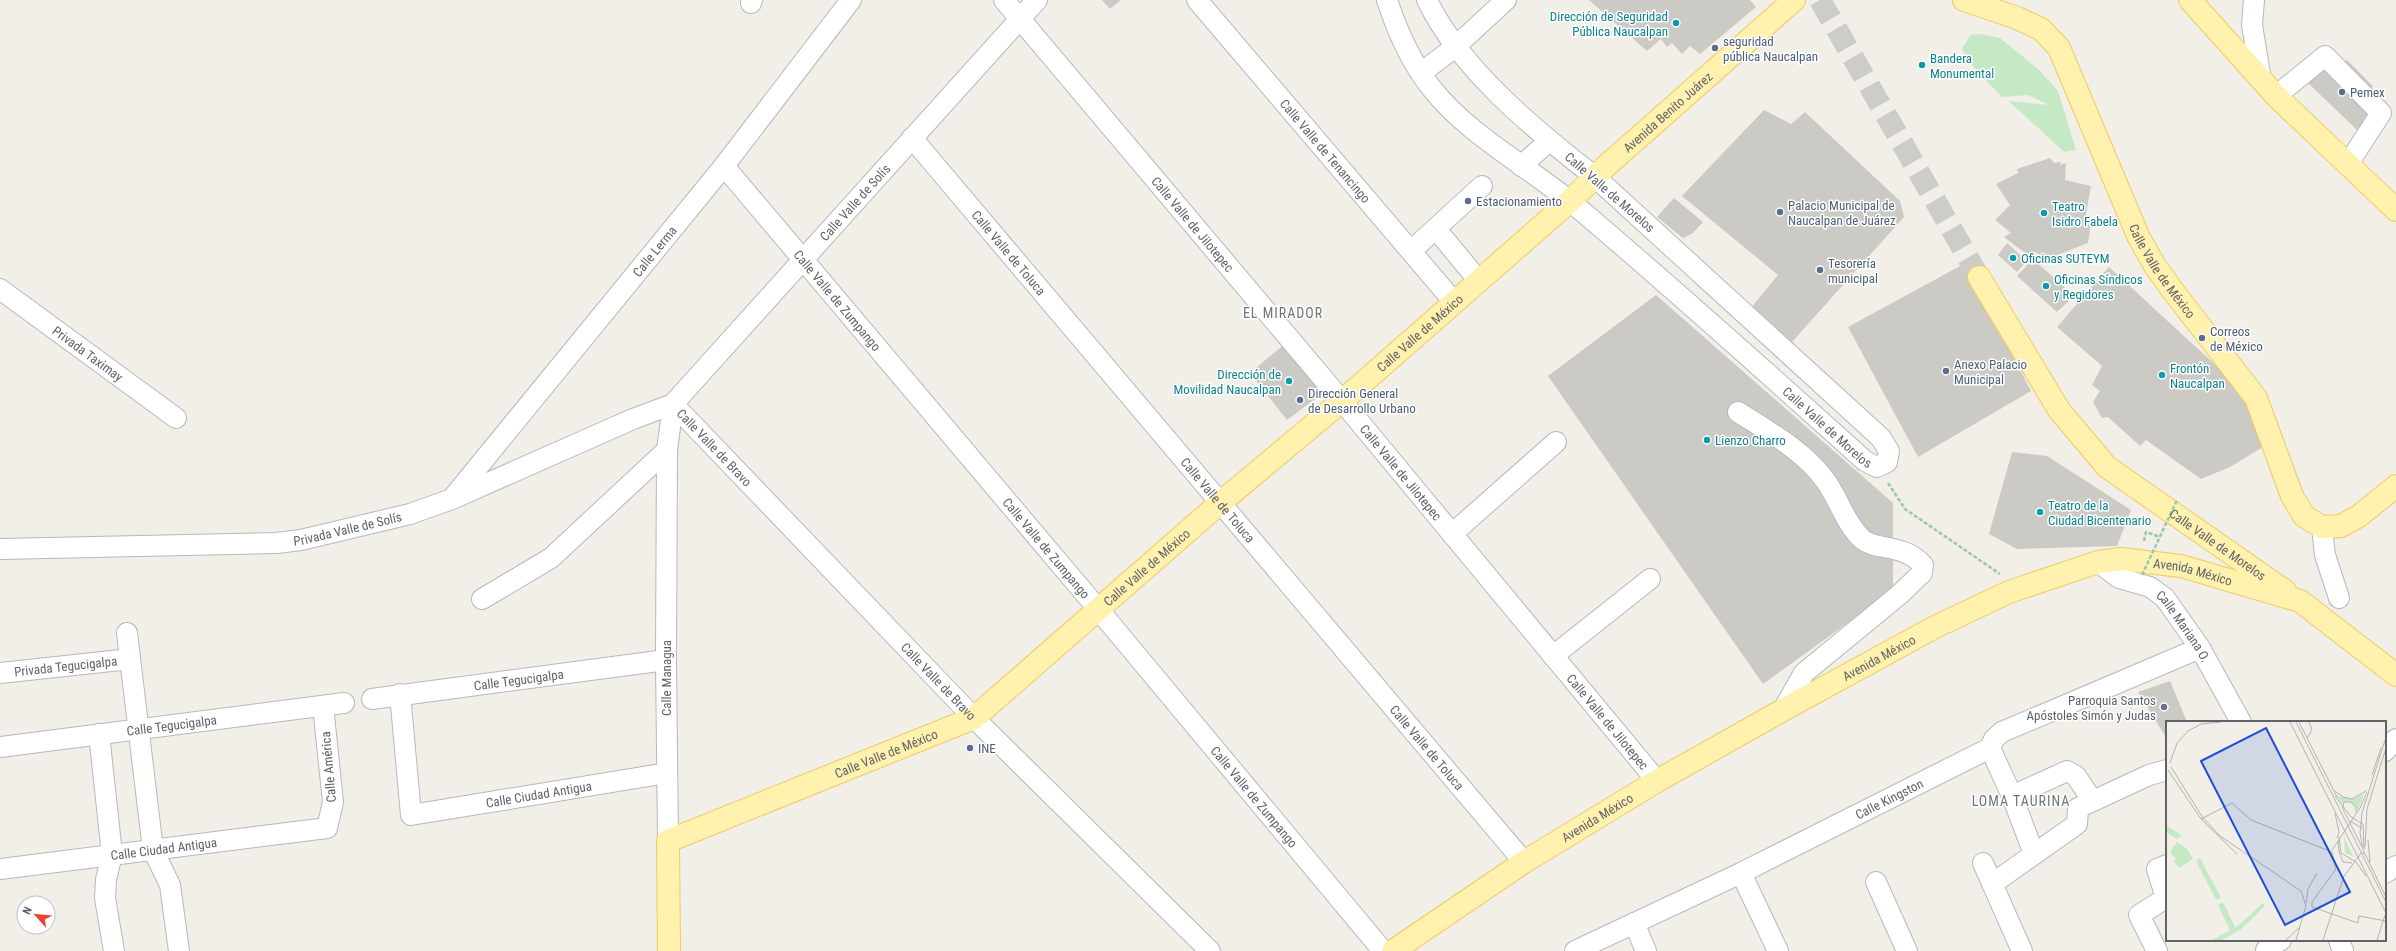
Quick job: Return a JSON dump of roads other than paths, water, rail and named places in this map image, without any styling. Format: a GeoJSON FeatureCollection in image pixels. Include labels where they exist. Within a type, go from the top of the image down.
{"type":"FeatureCollection","features":[{"type":"Feature","properties":{"kind":"main road","name":"Avenida Benito Juárez"},"geometry":{"type":"LineString","coordinates":[[1570,201],[1794,0]]}},
{"type":"Feature","properties":{"kind":"main road","name":"Calle Valle de México"},"geometry":{"type":"LineString","coordinates":[[1964,0],[2017,18],[2041,29],[2059,48],[2139,238],[2169,285],[2256,398],[2292,496],[2304,516],[2322,527]]}},
{"type":"Feature","properties":{"kind":"main road"},"geometry":{"type":"LineString","coordinates":[[2190,0],[2276,96],[2396,210]]}},
{"type":"Feature","properties":{"kind":"main road","name":"Calle Valle de México"},"geometry":{"type":"LineString","coordinates":[[668,841],[974,718],[1220,503],[1342,401],[1478,280],[1570,201]]}},
{"type":"Feature","properties":{"kind":"main road","name":"Calle Valle de Morelos"},"geometry":{"type":"LineString","coordinates":[[1979,277],[2059,410],[2107,467],[2300,601]]}},
{"type":"Feature","properties":{"kind":"main road"},"geometry":{"type":"LineString","coordinates":[[2322,527],[2341,526],[2359,516],[2393,493]]}},
{"type":"Feature","properties":{"kind":"main road","name":"Avenida México"},"geometry":{"type":"LineString","coordinates":[[1393,951],[1524,862],[1657,781],[1783,710],[1935,627],[2010,592],[2098,562],[2121,559],[2181,566],[2300,601],[2396,675]]}},
{"type":"Feature","properties":{"kind":"main road","name":"Calle Managua"},"geometry":{"type":"LineString","coordinates":[[668,841],[669,951]]}},
{"type":"Feature","properties":{"kind":"street","name":"Calle Lerma"},"geometry":{"type":"LineString","coordinates":[[452,499],[724,166],[851,0]]}},
{"type":"Feature","properties":{"kind":"street","name":"Calle Valle de Jilotepec"},"geometry":{"type":"LineString","coordinates":[[1004,0],[1342,401],[1657,781]]}},
{"type":"Feature","properties":{"kind":"street","name":"Calle Valle de Solís"},"geometry":{"type":"LineString","coordinates":[[674,404],[803,258],[1019,18],[1037,0]]}},
{"type":"Feature","properties":{"kind":"street","name":"Calle Valle de Tenancingo"},"geometry":{"type":"LineString","coordinates":[[1197,0],[1454,302]]}},
{"type":"Feature","properties":{"kind":"street","name":"Calle Valle de Morelos"},"geometry":{"type":"LineString","coordinates":[[1387,0],[1397,31],[1421,73],[1445,103],[1521,166],[1570,201],[1756,363],[1864,461],[1878,467],[1887,462],[1889,451],[1881,438],[1595,177],[1550,141],[1476,70],[1455,47],[1437,20],[1427,0]]}},
{"type":"Feature","properties":{"kind":"street"},"geometry":{"type":"LineString","coordinates":[[1421,73],[1455,47],[1506,0]]}},
{"type":"Feature","properties":{"kind":"street"},"geometry":{"type":"LineString","coordinates":[[2254,0],[2252,25],[2262,80]]}},
{"type":"Feature","properties":{"kind":"street"},"geometry":{"type":"LineString","coordinates":[[2276,96],[2325,56],[2380,113],[2348,164]]}},
{"type":"Feature","properties":{"kind":"street","name":"Calle Valle de Toluca"},"geometry":{"type":"LineString","coordinates":[[912,138],[1524,862]]}},
{"type":"Feature","properties":{"kind":"street"},"geometry":{"type":"LineString","coordinates":[[1521,166],[1550,141]]}},
{"type":"Feature","properties":{"kind":"street","name":"Calle Valle de Zumpango"},"geometry":{"type":"LineString","coordinates":[[724,166],[1098,609],[1382,951]]}},
{"type":"Feature","properties":{"kind":"street"},"geometry":{"type":"LineString","coordinates":[[1411,252],[1482,186]]}},
{"type":"Feature","properties":{"kind":"street"},"geometry":{"type":"LineString","coordinates":[[1436,229],[1478,280]]}},
{"type":"Feature","properties":{"kind":"street","name":"Privada Taximay"},"geometry":{"type":"LineString","coordinates":[[0,289],[176,418]]}},
{"type":"Feature","properties":{"kind":"street","name":"Privada Valle de Solís"},"geometry":{"type":"LineString","coordinates":[[0,549],[276,543],[301,540],[410,514],[452,499],[633,419],[674,404]]}},
{"type":"Feature","properties":{"kind":"street","name":"Calle Managua"},"geometry":{"type":"LineString","coordinates":[[668,841],[666,773],[667,450],[674,404]]}},
{"type":"Feature","properties":{"kind":"street","name":"Calle Valle de Bravo"},"geometry":{"type":"LineString","coordinates":[[674,404],[974,718],[1210,951]]}},
{"type":"Feature","properties":{"kind":"street"},"geometry":{"type":"LineString","coordinates":[[1738,412],[1809,460],[1836,497],[1854,530],[1864,540],[1907,552],[1916,557],[1923,565],[1922,572],[1900,595],[1804,673],[1783,710]]}},
{"type":"Feature","properties":{"kind":"street"},"geometry":{"type":"LineString","coordinates":[[1452,534],[1556,442]]}},
{"type":"Feature","properties":{"kind":"street"},"geometry":{"type":"LineString","coordinates":[[482,599],[551,558],[667,450]]}},
{"type":"Feature","properties":{"kind":"street"},"geometry":{"type":"LineString","coordinates":[[2322,527],[2325,555],[2340,598]]}},
{"type":"Feature","properties":{"kind":"street","name":"Calle Mariana O."},"geometry":{"type":"LineString","coordinates":[[2098,562],[2119,578],[2150,587],[2165,598],[2200,648],[2240,721]]}},
{"type":"Feature","properties":{"kind":"street"},"geometry":{"type":"LineString","coordinates":[[1553,656],[1650,579]]}},
{"type":"Feature","properties":{"kind":"street","name":"Privada Tegucigalpa"},"geometry":{"type":"LineString","coordinates":[[127,633],[140,729],[153,850],[170,885],[179,951]]}},
{"type":"Feature","properties":{"kind":"street","name":"Calle Kingston"},"geometry":{"type":"LineString","coordinates":[[1575,951],[1741,873],[1990,748],[1994,740],[2002,732],[2200,648]]}},
{"type":"Feature","properties":{"kind":"street","name":"Privada Tegucigalpa"},"geometry":{"type":"LineString","coordinates":[[0,673],[130,659]]}},
{"type":"Feature","properties":{"kind":"street","name":"Calle Tegucigalpa"},"geometry":{"type":"LineString","coordinates":[[372,699],[400,694],[666,660]]}},
{"type":"Feature","properties":{"kind":"street","name":"Calle Ciudad Antigua"},"geometry":{"type":"LineString","coordinates":[[400,694],[411,815],[666,773]]}},
{"type":"Feature","properties":{"kind":"street","name":"Calle Tegucigalpa"},"geometry":{"type":"LineString","coordinates":[[0,747],[344,703]]}},
{"type":"Feature","properties":{"kind":"street","name":"Calle América"},"geometry":{"type":"LineString","coordinates":[[323,706],[333,802],[327,828]]}},
{"type":"Feature","properties":{"kind":"street"},"geometry":{"type":"LineString","coordinates":[[99,734],[112,854],[106,880],[105,898],[114,951]]}},
{"type":"Feature","properties":{"kind":"street"},"geometry":{"type":"LineString","coordinates":[[1990,748],[2012,796],[2034,854]]}},
{"type":"Feature","properties":{"kind":"street"},"geometry":{"type":"LineString","coordinates":[[2085,804],[2150,775],[2166,770]]}},
{"type":"Feature","properties":{"kind":"street"},"geometry":{"type":"LineString","coordinates":[[1992,884],[2077,824],[2085,804],[2076,776],[2067,771],[2012,796]]}},
{"type":"Feature","properties":{"kind":"street","name":"Calle Ciudad Antigua"},"geometry":{"type":"LineString","coordinates":[[0,869],[327,828]]}},
{"type":"Feature","properties":{"kind":"street"},"geometry":{"type":"LineString","coordinates":[[1983,863],[2022,951]]}},
{"type":"Feature","properties":{"kind":"street"},"geometry":{"type":"LineString","coordinates":[[2386,872],[2396,866]]}},
{"type":"Feature","properties":{"kind":"street"},"geometry":{"type":"LineString","coordinates":[[2157,951],[2139,915],[2166,898],[2162,867]]}},
{"type":"Feature","properties":{"kind":"street"},"geometry":{"type":"LineString","coordinates":[[1741,873],[1778,951]]}},
{"type":"Feature","properties":{"kind":"street"},"geometry":{"type":"LineString","coordinates":[[1876,882],[1907,951]]}},
{"type":"Feature","properties":{"kind":"street"},"geometry":{"type":"LineString","coordinates":[[1634,923],[1646,951]]}},
{"type":"Feature","properties":{"kind":"street"},"geometry":{"type":"LineString","coordinates":[[2339,941],[2343,951]]}},
{"type":"Feature","properties":{"kind":"tunnel"},"geometry":{"type":"LineString","coordinates":[[1820,0],[1979,277]]}},
{"type":"Feature","properties":{"kind":"place","name":"Dirección de Seguridad Pública Naucalpan"},"geometry":{"type":"Point","coordinates":[1676,23]}},
{"type":"Feature","properties":{"kind":"place","name":"seguridad pública Naucalpan"},"geometry":{"type":"Point","coordinates":[1715,48]}},
{"type":"Feature","properties":{"kind":"place","name":"Bandera Monumental"},"geometry":{"type":"Point","coordinates":[1922,65]}},
{"type":"Feature","properties":{"kind":"place","name":"Pemex"},"geometry":{"type":"Point","coordinates":[2342,92]}},
{"type":"Feature","properties":{"kind":"place","name":"Estacionamiento"},"geometry":{"type":"Point","coordinates":[1468,201]}},
{"type":"Feature","properties":{"kind":"place","name":"Palacio Municipal de Naucalpan de Juárez"},"geometry":{"type":"Point","coordinates":[1780,212]}},
{"type":"Feature","properties":{"kind":"place","name":"Teatro Isidro Fabela"},"geometry":{"type":"Point","coordinates":[2044,213]}},
{"type":"Feature","properties":{"kind":"place","name":"Oficinas SUTEYM"},"geometry":{"type":"Point","coordinates":[2013,258]}},
{"type":"Feature","properties":{"kind":"place","name":"Tesorería municipal"},"geometry":{"type":"Point","coordinates":[1820,270]}},
{"type":"Feature","properties":{"kind":"place","name":"Oficinas Síndicos y Regidores"},"geometry":{"type":"Point","coordinates":[2046,286]}},
{"type":"Feature","properties":{"kind":"place","name":"Correos de México"},"geometry":{"type":"Point","coordinates":[2202,338]}},
{"type":"Feature","properties":{"kind":"place","name":"Anexo Palacio Municipal"},"geometry":{"type":"Point","coordinates":[1946,371]}},
{"type":"Feature","properties":{"kind":"place","name":"Frontón Naucalpan"},"geometry":{"type":"Point","coordinates":[2162,375]}},
{"type":"Feature","properties":{"kind":"place","name":"Dirección de Movilidad Naucalpan"},"geometry":{"type":"Point","coordinates":[1289,381]}},
{"type":"Feature","properties":{"kind":"place","name":"Dirección General de Desarrollo Urbano"},"geometry":{"type":"Point","coordinates":[1300,400]}},
{"type":"Feature","properties":{"kind":"place","name":"Lienzo Charro"},"geometry":{"type":"Point","coordinates":[1707,440]}},
{"type":"Feature","properties":{"kind":"place","name":"Teatro de la Ciudad Bicentenario"},"geometry":{"type":"Point","coordinates":[2040,512]}},
{"type":"Feature","properties":{"kind":"place","name":"Parroquia Santos Apóstoles Simón y Judas"},"geometry":{"type":"Point","coordinates":[2164,707]}},
{"type":"Feature","properties":{"kind":"place","name":"INE"},"geometry":{"type":"Point","coordinates":[970,748]}},
{"type":"Feature","properties":{"kind":"district","name":"EL MIRADOR"},"geometry":{"type":"Point","coordinates":[1283,313]}},
{"type":"Feature","properties":{"kind":"district","name":"LOMA TAURINA"},"geometry":{"type":"Point","coordinates":[2021,801]}}]}
